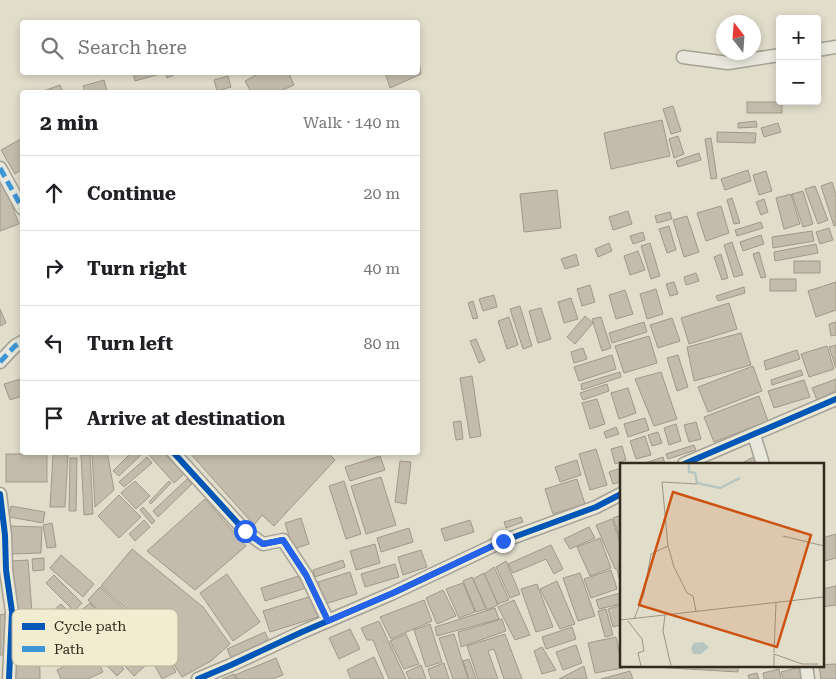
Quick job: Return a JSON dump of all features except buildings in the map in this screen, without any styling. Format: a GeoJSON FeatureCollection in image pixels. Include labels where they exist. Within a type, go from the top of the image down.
{"type":"FeatureCollection","features":[{"type":"Feature","properties":{"kind":"street"},"geometry":{"type":"LineString","coordinates":[[821,49],[836,47]]}},
{"type":"Feature","properties":{"kind":"street"},"geometry":{"type":"LineString","coordinates":[[683,57],[728,63],[776,56]]}},
{"type":"Feature","properties":{"kind":"street"},"geometry":{"type":"LineString","coordinates":[[0,168],[20,204]]}},
{"type":"Feature","properties":{"kind":"street"},"geometry":{"type":"LineString","coordinates":[[0,362],[20,343]]}},
{"type":"Feature","properties":{"kind":"street"},"geometry":{"type":"LineString","coordinates":[[686,463],[836,399]]}},
{"type":"Feature","properties":{"kind":"street"},"geometry":{"type":"LineString","coordinates":[[754,435],[763,463]]}},
{"type":"Feature","properties":{"kind":"street"},"geometry":{"type":"LineString","coordinates":[[176,455],[245,531],[263,544],[283,540],[306,575],[328,621]]}},
{"type":"Feature","properties":{"kind":"street"},"geometry":{"type":"LineString","coordinates":[[0,494],[5,535],[6,570],[12,612],[9,679]]}},
{"type":"Feature","properties":{"kind":"street"},"geometry":{"type":"LineString","coordinates":[[198,679],[393,593],[503,541],[596,507],[620,495]]}},
{"type":"Feature","properties":{"kind":"street"},"geometry":{"type":"LineString","coordinates":[[806,666],[808,679]]}},
{"type":"Feature","properties":{"kind":"marked path"},"geometry":{"type":"LineString","coordinates":[[0,168],[20,204]]}},
{"type":"Feature","properties":{"kind":"marked path"},"geometry":{"type":"LineString","coordinates":[[0,362],[20,343]]}},
{"type":"Feature","properties":{"kind":"cycle path"},"geometry":{"type":"LineString","coordinates":[[686,463],[836,399]]}},
{"type":"Feature","properties":{"kind":"cycle path"},"geometry":{"type":"LineString","coordinates":[[176,455],[245,531],[263,544],[283,540],[306,575],[328,621]]}},
{"type":"Feature","properties":{"kind":"cycle path"},"geometry":{"type":"LineString","coordinates":[[0,494],[5,535],[6,570],[12,612],[9,679]]}},
{"type":"Feature","properties":{"kind":"cycle path"},"geometry":{"type":"LineString","coordinates":[[198,679],[393,593],[503,541],[596,507],[620,495]]}},
{"type":"Feature","properties":{"kind":"route"},"geometry":{"type":"LineString","coordinates":[[245,531],[263,544],[283,540],[306,575],[328,621],[393,593],[503,541]]}}]}
